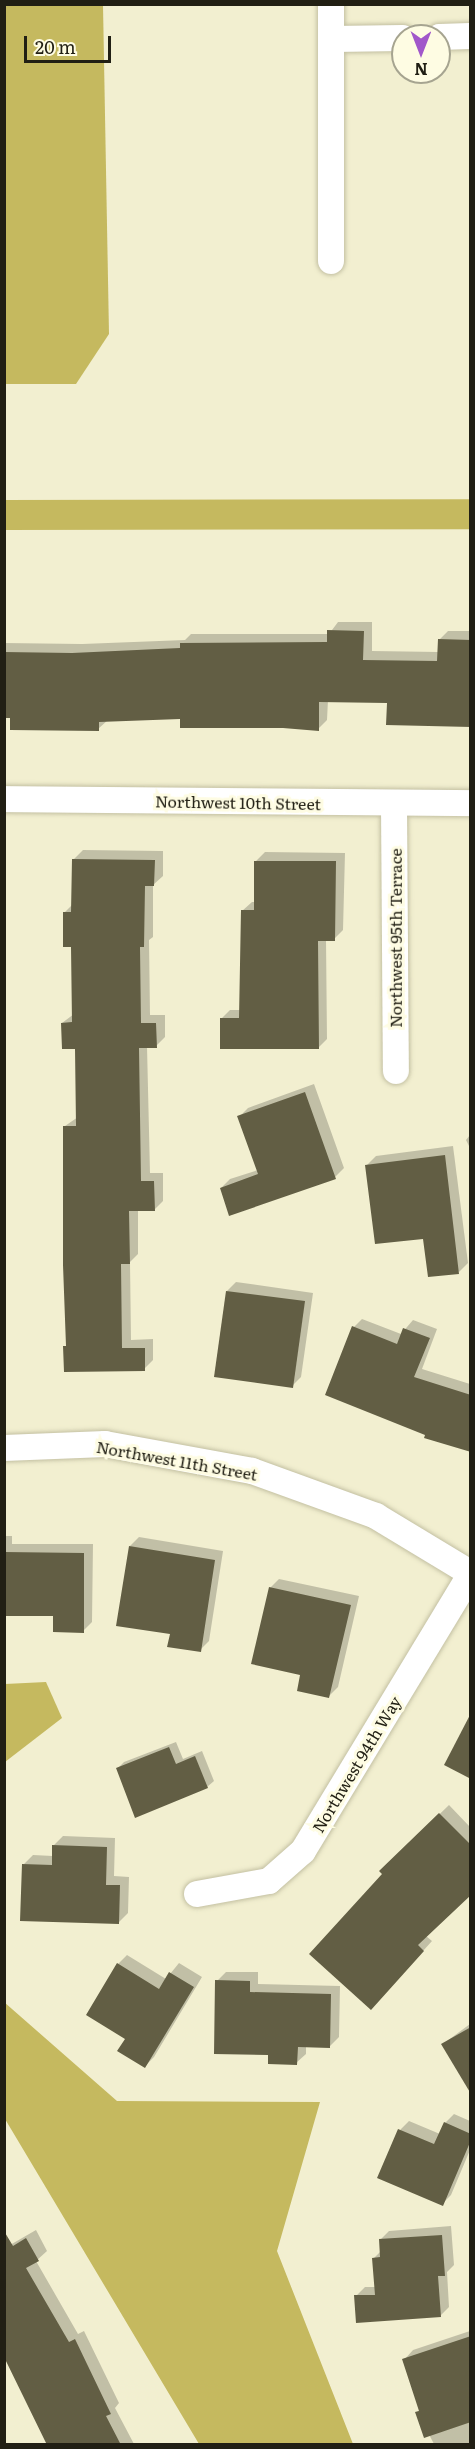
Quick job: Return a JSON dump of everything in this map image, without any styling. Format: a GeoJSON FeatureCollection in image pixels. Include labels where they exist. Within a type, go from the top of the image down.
{"type":"FeatureCollection","features":[{"type":"Feature","properties":{"kind":"street"},"geometry":{"type":"LineString","coordinates":[[331,4],[333,39],[331,261]]}},
{"type":"Feature","properties":{"kind":"street"},"geometry":{"type":"LineString","coordinates":[[451,37],[471,36]]}},
{"type":"Feature","properties":{"kind":"street"},"geometry":{"type":"LineString","coordinates":[[333,39],[391,38]]}},
{"type":"Feature","properties":{"kind":"street","name":"Northwest 10th Street"},"geometry":{"type":"LineString","coordinates":[[4,799],[471,803]]}},
{"type":"Feature","properties":{"kind":"street","name":"Northwest 95th Terrace"},"geometry":{"type":"LineString","coordinates":[[394,804],[396,1071]]}},
{"type":"Feature","properties":{"kind":"street","name":"Northwest 11th Street"},"geometry":{"type":"LineString","coordinates":[[4,1448],[105,1444],[252,1471],[376,1516],[471,1574]]}},
{"type":"Feature","properties":{"kind":"street","name":"Northwest 94th Way"},"geometry":{"type":"LineString","coordinates":[[197,1894],[269,1881],[303,1851],[471,1574]]}},
{"type":"Feature","properties":{"kind":"shaded area"},"geometry":{"type":"Polygon","coordinates":[[[5,4],[103,5],[109,334],[76,384],[5,384],[5,4]]]}},
{"type":"Feature","properties":{"kind":"shaded area"},"geometry":{"type":"Polygon","coordinates":[[[46,1682],[62,1718],[5,1762],[5,1684],[46,1682]]]}},
{"type":"Feature","properties":{"kind":"shaded area"},"geometry":{"type":"Polygon","coordinates":[[[4,2002],[117,2101],[320,2102],[277,2251],[353,2444],[199,2444],[5,2119],[4,2002]]]}},
{"type":"Feature","properties":{"kind":"building"},"geometry":{"type":"Polygon","coordinates":[[[327,630],[364,631],[363,660],[437,661],[438,639],[471,640],[471,727],[386,725],[387,703],[319,702],[319,731],[283,728],[180,728],[180,719],[99,722],[99,731],[10,730],[10,718],[4,718],[4,652],[72,653],[180,648],[180,643],[327,642],[327,630]]]}},
{"type":"Feature","properties":{"kind":"building"},"geometry":{"type":"Polygon","coordinates":[[[72,859],[155,860],[154,886],[145,886],[144,947],[140,947],[141,1023],[156,1023],[157,1048],[139,1048],[141,1181],[154,1181],[155,1211],[129,1211],[130,1264],[121,1264],[122,1348],[145,1348],[145,1371],[64,1372],[63,1346],[66,1346],[63,1265],[63,1126],[76,1126],[75,1049],[62,1049],[61,1023],[72,1022],[71,947],[63,947],[63,912],[71,912],[72,859]]]}},
{"type":"Feature","properties":{"kind":"building"},"geometry":{"type":"Polygon","coordinates":[[[254,861],[336,861],[335,941],[318,941],[319,1049],[220,1049],[220,1018],[239,1018],[241,910],[254,910],[254,861]]]}},
{"type":"Feature","properties":{"kind":"building"},"geometry":{"type":"Polygon","coordinates":[[[305,1092],[336,1179],[229,1216],[220,1188],[258,1174],[237,1116],[305,1092]]]}},
{"type":"Feature","properties":{"kind":"building"},"geometry":{"type":"Polygon","coordinates":[[[445,1155],[459,1274],[428,1277],[423,1239],[375,1244],[365,1165],[445,1155]]]}},
{"type":"Feature","properties":{"kind":"building"},"geometry":{"type":"Polygon","coordinates":[[[226,1291],[305,1301],[293,1388],[214,1377],[226,1291]]]}},
{"type":"Feature","properties":{"kind":"building"},"geometry":{"type":"Polygon","coordinates":[[[352,1326],[397,1344],[403,1328],[430,1338],[414,1377],[471,1395],[471,1452],[424,1438],[425,1435],[325,1395],[352,1326]]]}},
{"type":"Feature","properties":{"kind":"building"},"geometry":{"type":"Polygon","coordinates":[[[129,1546],[215,1560],[201,1652],[167,1647],[170,1634],[116,1626],[129,1546]]]}},
{"type":"Feature","properties":{"kind":"building"},"geometry":{"type":"Polygon","coordinates":[[[4,1552],[84,1553],[84,1633],[53,1632],[53,1616],[4,1616],[4,1552]]]}},
{"type":"Feature","properties":{"kind":"building"},"geometry":{"type":"Polygon","coordinates":[[[269,1587],[351,1605],[329,1698],[297,1691],[300,1675],[251,1664],[269,1587]]]}},
{"type":"Feature","properties":{"kind":"building"},"geometry":{"type":"Polygon","coordinates":[[[471,1713],[471,1779],[444,1765],[471,1713]]]}},
{"type":"Feature","properties":{"kind":"building"},"geometry":{"type":"Polygon","coordinates":[[[169,1747],[176,1764],[195,1756],[208,1788],[135,1818],[116,1768],[169,1747]]]}},
{"type":"Feature","properties":{"kind":"building"},"geometry":{"type":"Polygon","coordinates":[[[439,1813],[471,1845],[471,1895],[418,1945],[424,1951],[371,2010],[309,1954],[382,1874],[379,1871],[439,1813]]]}},
{"type":"Feature","properties":{"kind":"building"},"geometry":{"type":"Polygon","coordinates":[[[52,1845],[107,1847],[106,1885],[120,1885],[119,1924],[20,1921],[22,1864],[52,1865],[52,1845]]]}},
{"type":"Feature","properties":{"kind":"building"},"geometry":{"type":"Polygon","coordinates":[[[117,1963],[159,1989],[169,1972],[194,1987],[145,2068],[117,2051],[125,2039],[86,2015],[117,1963]]]}},
{"type":"Feature","properties":{"kind":"building"},"geometry":{"type":"Polygon","coordinates":[[[215,1980],[250,1981],[250,1992],[331,1994],[330,2048],[298,2047],[297,2065],[268,2064],[268,2055],[214,2054],[215,1980]]]}},
{"type":"Feature","properties":{"kind":"building"},"geometry":{"type":"Polygon","coordinates":[[[471,2027],[471,2094],[441,2044],[471,2027]]]}},
{"type":"Feature","properties":{"kind":"building"},"geometry":{"type":"Polygon","coordinates":[[[444,2122],[471,2134],[471,2140],[443,2206],[377,2178],[398,2129],[434,2144],[444,2122]]]}},
{"type":"Feature","properties":{"kind":"building"},"geometry":{"type":"Polygon","coordinates":[[[4,2231],[13,2246],[26,2238],[39,2261],[26,2268],[69,2342],[75,2339],[111,2414],[106,2416],[121,2445],[47,2445],[4,2357],[4,2231]]]}},
{"type":"Feature","properties":{"kind":"building"},"geometry":{"type":"Polygon","coordinates":[[[442,2235],[445,2276],[438,2276],[441,2317],[356,2323],[354,2295],[375,2295],[372,2258],[380,2257],[379,2239],[442,2235]]]}},
{"type":"Feature","properties":{"kind":"building"},"geometry":{"type":"Polygon","coordinates":[[[471,2336],[471,2422],[424,2438],[415,2412],[419,2411],[402,2359],[471,2336]]]}},
{"type":"Feature","properties":{"kind":"waterway"},"geometry":{"type":"LineString","coordinates":[[4,515],[470,514]]}}]}
